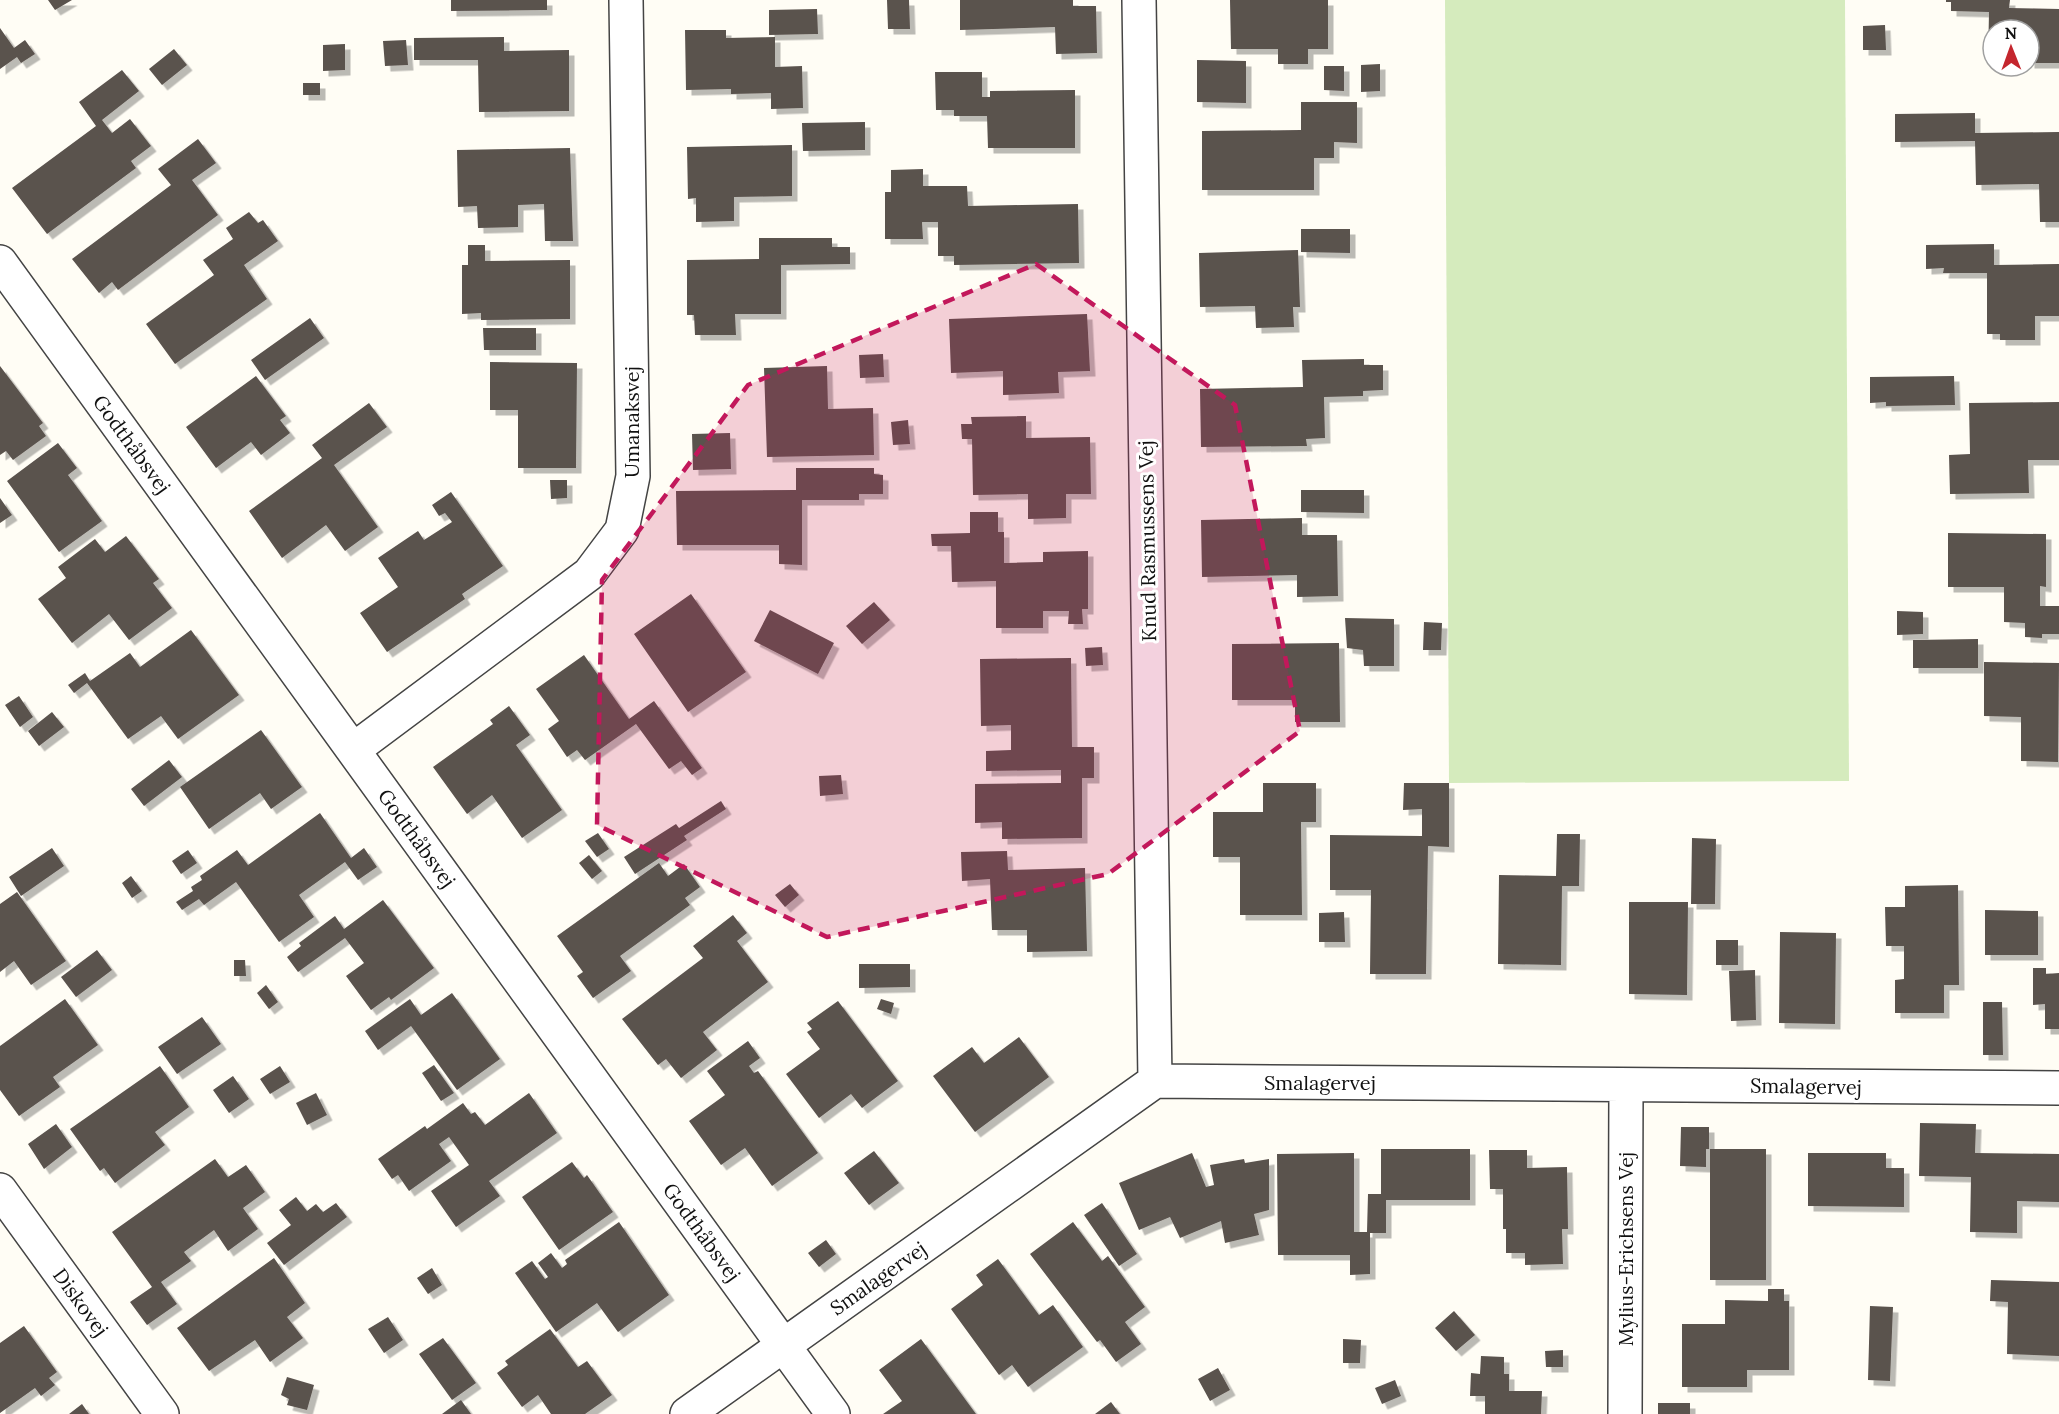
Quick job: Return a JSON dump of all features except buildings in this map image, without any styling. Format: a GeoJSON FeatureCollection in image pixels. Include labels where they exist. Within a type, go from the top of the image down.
{"type":"FeatureCollection","features":[{"type":"Feature","properties":{"kind":"street","name":"Umanaksvej"},"geometry":{"type":"LineString","coordinates":[[353,750],[589,574],[622,530],[633,476],[626,0]]}},
{"type":"Feature","properties":{"kind":"street","name":"Knud Rasmussens Vej"},"geometry":{"type":"LineString","coordinates":[[1138,0],[1155,1081]]}},
{"type":"Feature","properties":{"kind":"street","name":"Godthåbsvej"},"geometry":{"type":"LineString","coordinates":[[0,262],[833,1414]]}},
{"type":"Feature","properties":{"kind":"street","name":"Smalagervej"},"geometry":{"type":"LineString","coordinates":[[687,1414],[1155,1081],[2059,1088]]}},
{"type":"Feature","properties":{"kind":"street","name":"Mylius-Erichsens Vej"},"geometry":{"type":"LineString","coordinates":[[1625,1414],[1626,1085]]}},
{"type":"Feature","properties":{"kind":"street","name":"Diskovej"},"geometry":{"type":"LineString","coordinates":[[0,1190],[162,1414]]}},
{"type":"Feature","properties":{"kind":"highlighted area"},"geometry":{"type":"Polygon","coordinates":[[[1036,264],[1235,405],[1300,731],[1108,874],[827,937],[597,825],[602,580],[748,385],[1036,264]]]}},
{"type":"Feature","properties":{"kind":"green space"},"geometry":{"type":"Polygon","coordinates":[[[1445,0],[1845,0],[1849,781],[1449,783],[1445,0]]]}}]}
